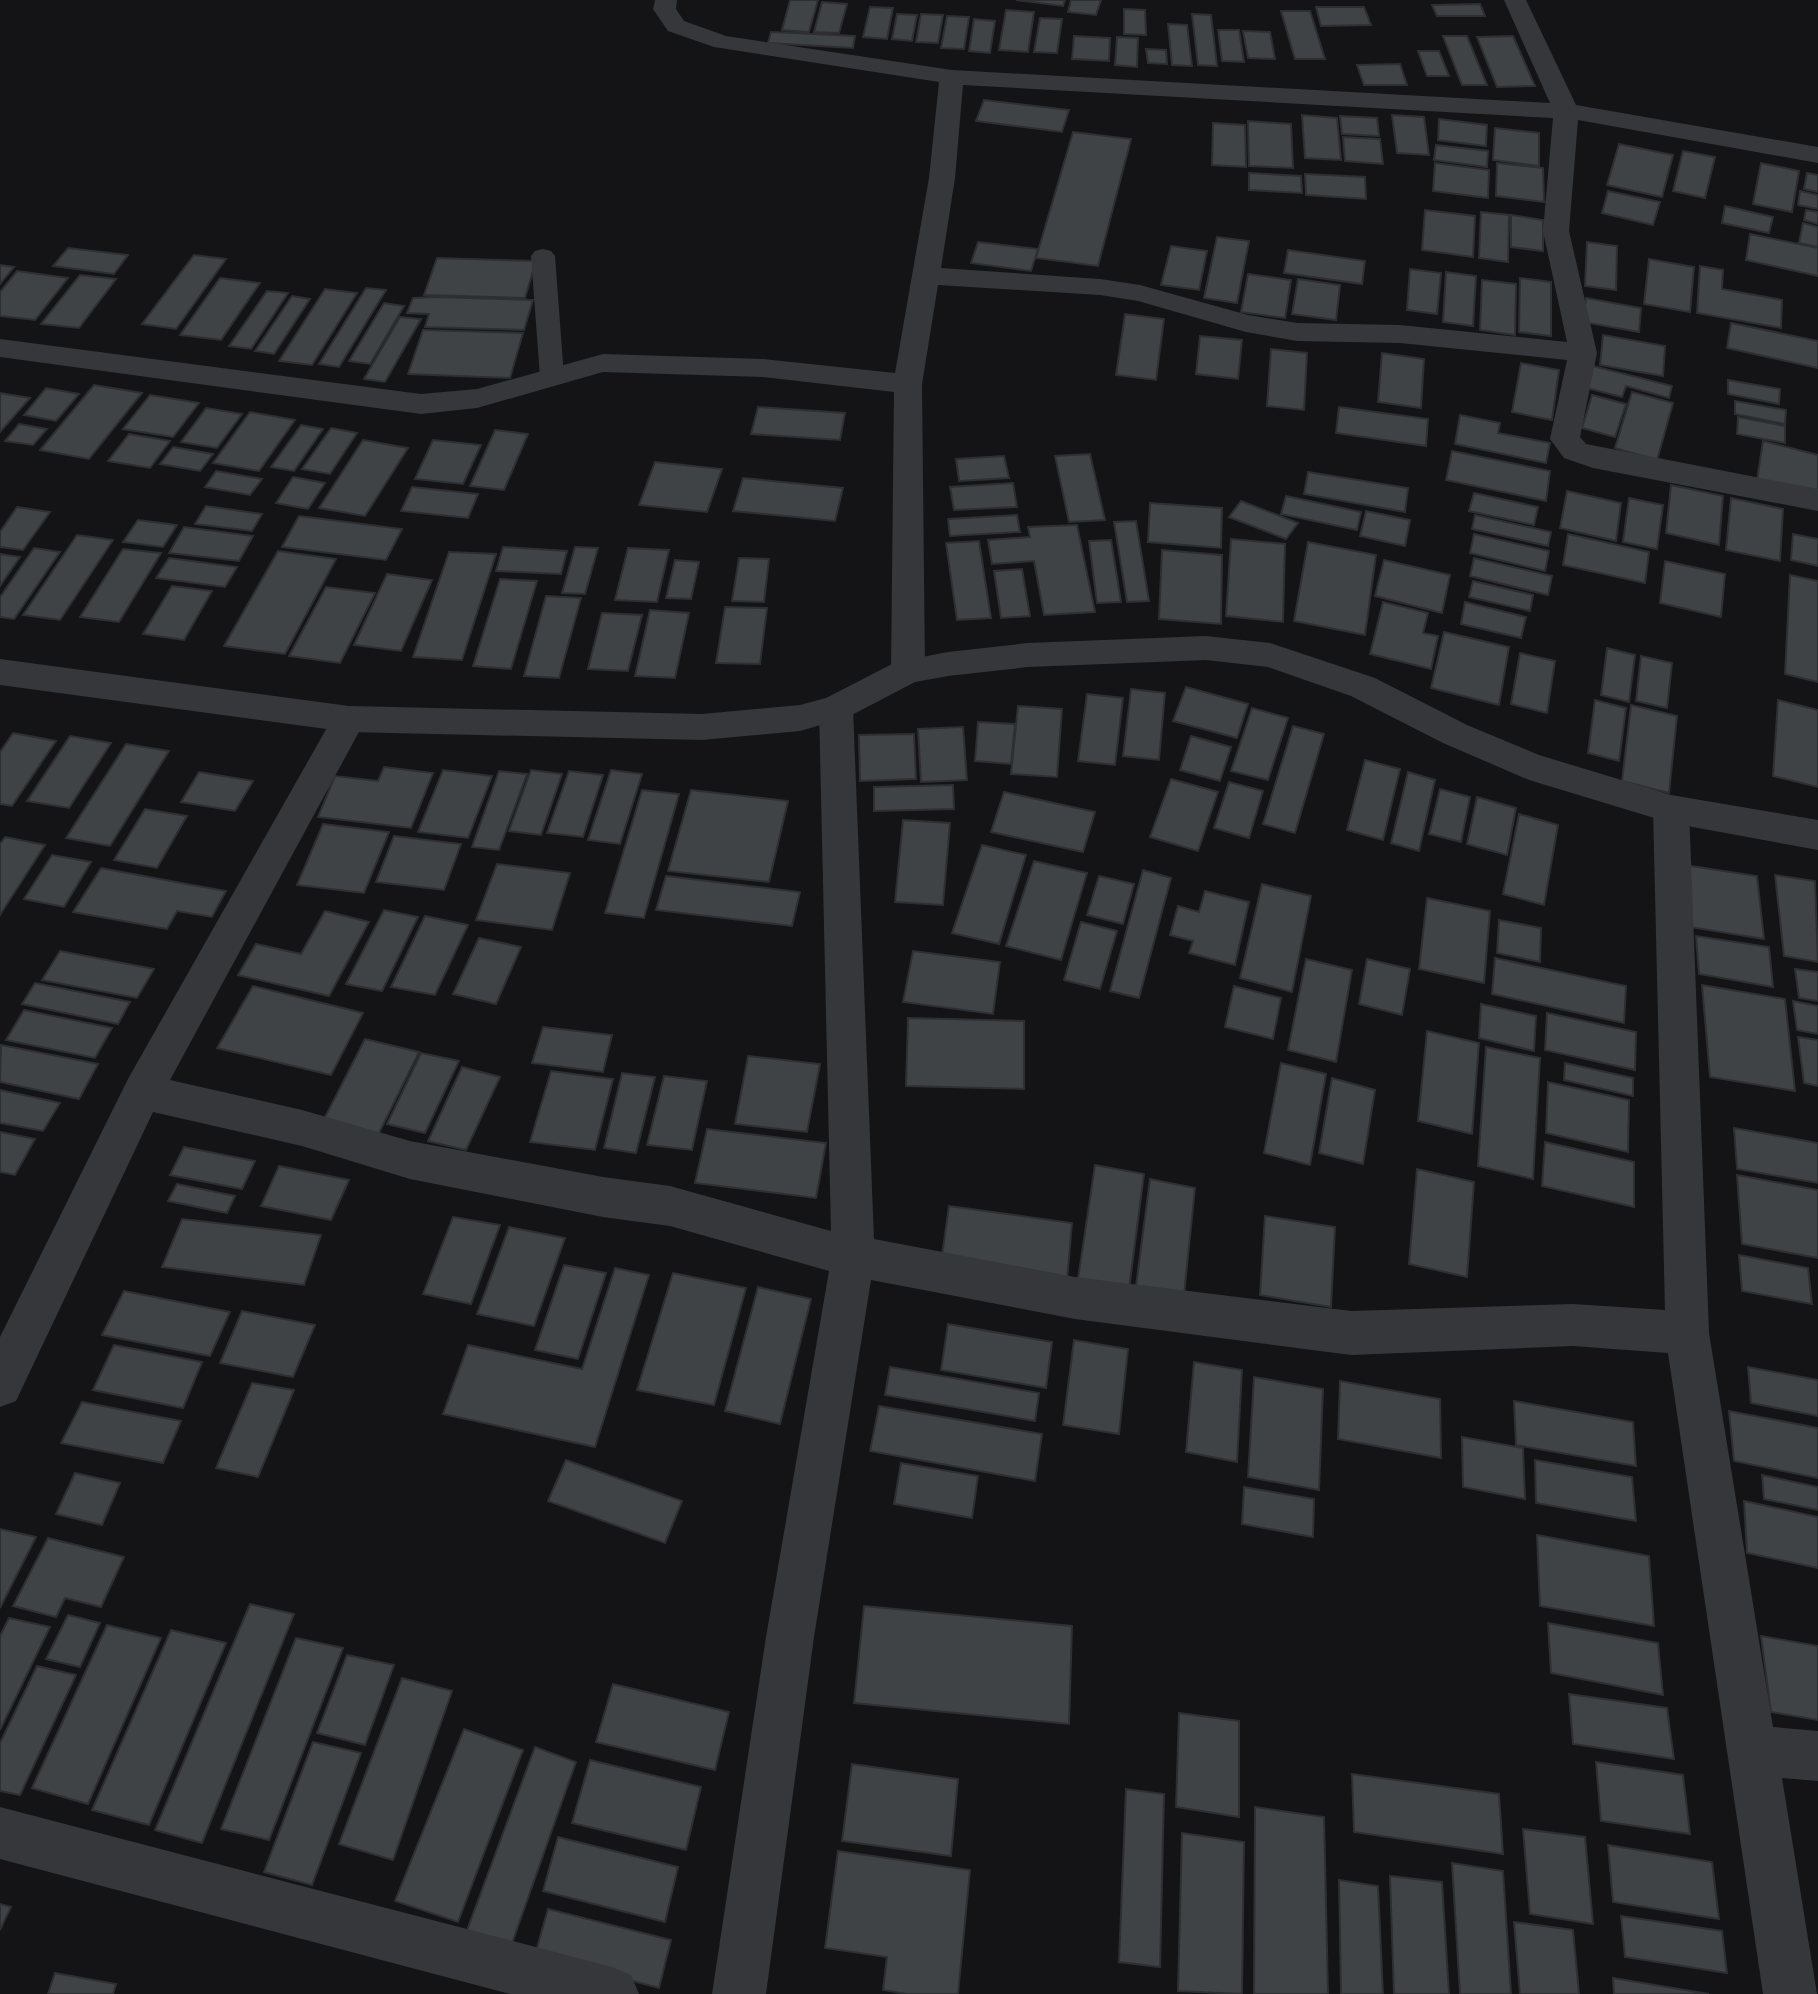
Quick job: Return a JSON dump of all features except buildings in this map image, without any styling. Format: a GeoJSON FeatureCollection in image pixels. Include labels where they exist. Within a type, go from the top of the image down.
{"type":"FeatureCollection","features":[{"type":"Feature","properties":{"kind":"street"},"geometry":{"type":"LineString","coordinates":[[666,0],[664,9],[676,26],[722,42],[952,77],[1566,111],[1818,155]]}},
{"type":"Feature","properties":{"kind":"street"},"geometry":{"type":"LineString","coordinates":[[1515,0],[1566,111],[1556,231],[1583,353],[1565,439],[1575,451],[1593,458],[1818,500]]}},
{"type":"Feature","properties":{"kind":"street"},"geometry":{"type":"LineString","coordinates":[[908,671],[908,384],[928,275],[952,77]]}},
{"type":"Feature","properties":{"kind":"street"},"geometry":{"type":"LineString","coordinates":[[928,275],[1140,293],[1246,323],[1297,332],[1389,333],[1583,353]]}},
{"type":"Feature","properties":{"kind":"street"},"geometry":{"type":"LineString","coordinates":[[0,348],[421,404],[477,398],[521,388],[603,363],[763,368],[908,384]]}},
{"type":"Feature","properties":{"kind":"street"},"geometry":{"type":"LineString","coordinates":[[0,672],[349,719],[702,727],[800,718],[836,708],[908,671],[1028,655],[1206,648],[1269,655],[1363,687],[1455,734],[1529,766],[1671,809],[1818,835]]}},
{"type":"Feature","properties":{"kind":"street"},"geometry":{"type":"LineString","coordinates":[[739,1994],[790,1637],[853,1257],[836,708]]}},
{"type":"Feature","properties":{"kind":"street"},"geometry":{"type":"LineString","coordinates":[[0,1385],[142,1092],[349,719]]}},
{"type":"Feature","properties":{"kind":"street"},"geometry":{"type":"LineString","coordinates":[[1671,809],[1687,1333],[1790,1994]]}},
{"type":"Feature","properties":{"kind":"street"},"geometry":{"type":"LineString","coordinates":[[142,1092],[302,1128],[410,1160],[603,1197],[670,1206],[853,1257],[906,1264],[1075,1298],[1351,1333],[1573,1325],[1687,1333]]}},
{"type":"Feature","properties":{"kind":"street"},"geometry":{"type":"LineString","coordinates":[[1754,1750],[1818,1756]]}},
{"type":"Feature","properties":{"kind":"street"},"geometry":{"type":"LineString","coordinates":[[0,1833],[612,1994]]}},
{"type":"Feature","properties":{"kind":"lane"},"geometry":{"type":"LineString","coordinates":[[543,256],[552,377]]}}]}
